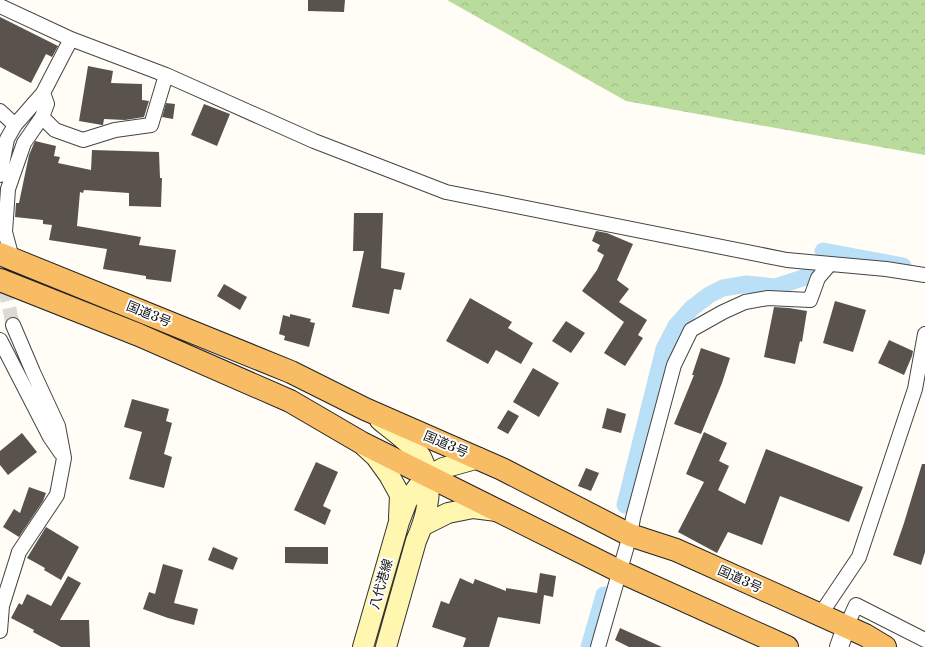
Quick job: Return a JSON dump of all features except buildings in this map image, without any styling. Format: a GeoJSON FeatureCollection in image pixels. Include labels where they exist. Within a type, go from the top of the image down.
{"type":"FeatureCollection","features":[{"type":"Feature","properties":{"kind":"highway","name":"国道3号"},"geometry":{"type":"LineString","coordinates":[[6,256],[291,372],[365,409],[479,458],[630,535],[676,550],[856,631],[886,647]]}},
{"type":"Feature","properties":{"kind":"highway","name":"国道3号"},"geometry":{"type":"LineString","coordinates":[[0,280],[140,335],[290,401],[362,443],[619,571],[787,647]]}},
{"type":"Feature","properties":{"kind":"main road","name":"八代港線"},"geometry":{"type":"LineString","coordinates":[[365,409],[403,438],[421,456],[428,476],[428,497],[422,526],[416,541],[386,647]]}},
{"type":"Feature","properties":{"kind":"main road","name":"八代港線"},"geometry":{"type":"LineString","coordinates":[[362,443],[376,457],[400,495],[399,522]]}},
{"type":"Feature","properties":{"kind":"main road","name":"八代港線"},"geometry":{"type":"LineString","coordinates":[[363,647],[399,522],[407,501],[428,476],[443,468],[479,458]]}},
{"type":"Feature","properties":{"kind":"main road"},"geometry":{"type":"LineString","coordinates":[[422,526],[448,513],[473,508],[499,511]]}},
{"type":"Feature","properties":{"kind":"street"},"geometry":{"type":"LineString","coordinates":[[0,6],[71,39],[166,75],[314,140],[446,192],[780,259],[886,269],[925,275]]}},
{"type":"Feature","properties":{"kind":"street"},"geometry":{"type":"LineString","coordinates":[[0,175],[7,139],[15,125],[43,93],[71,39]]}},
{"type":"Feature","properties":{"kind":"street"},"geometry":{"type":"LineString","coordinates":[[42,117],[55,130],[83,140],[115,130],[150,125],[166,75]]}},
{"type":"Feature","properties":{"kind":"street"},"geometry":{"type":"LineString","coordinates":[[6,256],[5,232],[8,189],[24,143],[42,117],[47,104],[43,93]]}},
{"type":"Feature","properties":{"kind":"street"},"geometry":{"type":"LineString","coordinates":[[0,110],[15,125]]}},
{"type":"Feature","properties":{"kind":"street"},"geometry":{"type":"LineString","coordinates":[[598,647],[630,535],[633,518],[674,365],[691,330],[723,312],[745,302],[768,298],[810,300],[818,278],[830,264]]}},
{"type":"Feature","properties":{"kind":"street"},"geometry":{"type":"LineString","coordinates":[[0,631],[2,606],[19,552],[57,495],[64,458],[58,426],[13,325]]}},
{"type":"Feature","properties":{"kind":"street"},"geometry":{"type":"LineString","coordinates":[[820,615],[859,557],[915,389],[925,334]]}},
{"type":"Feature","properties":{"kind":"street"},"geometry":{"type":"LineString","coordinates":[[0,340],[50,437],[64,458]]}},
{"type":"Feature","properties":{"kind":"street"},"geometry":{"type":"LineString","coordinates":[[839,647],[856,631],[856,605],[925,640]]}},
{"type":"Feature","properties":{"kind":"green space"},"geometry":{"type":"Polygon","coordinates":[[[447,0],[925,0],[925,155],[626,101],[447,0]]]}},
{"type":"Feature","properties":{"kind":"waterway"},"geometry":{"type":"LineString","coordinates":[[823,251],[903,266]]}},
{"type":"Feature","properties":{"kind":"waterway"},"geometry":{"type":"LineString","coordinates":[[625,505],[664,349],[676,326],[692,308],[709,295],[723,288],[747,284],[775,287],[812,275]]}},
{"type":"Feature","properties":{"kind":"waterway"},"geometry":{"type":"LineString","coordinates":[[589,647],[604,595]]}},
{"type":"Feature","properties":{"kind":"tunnel"},"geometry":{"type":"LineString","coordinates":[[0,267],[13,325]]}}]}
